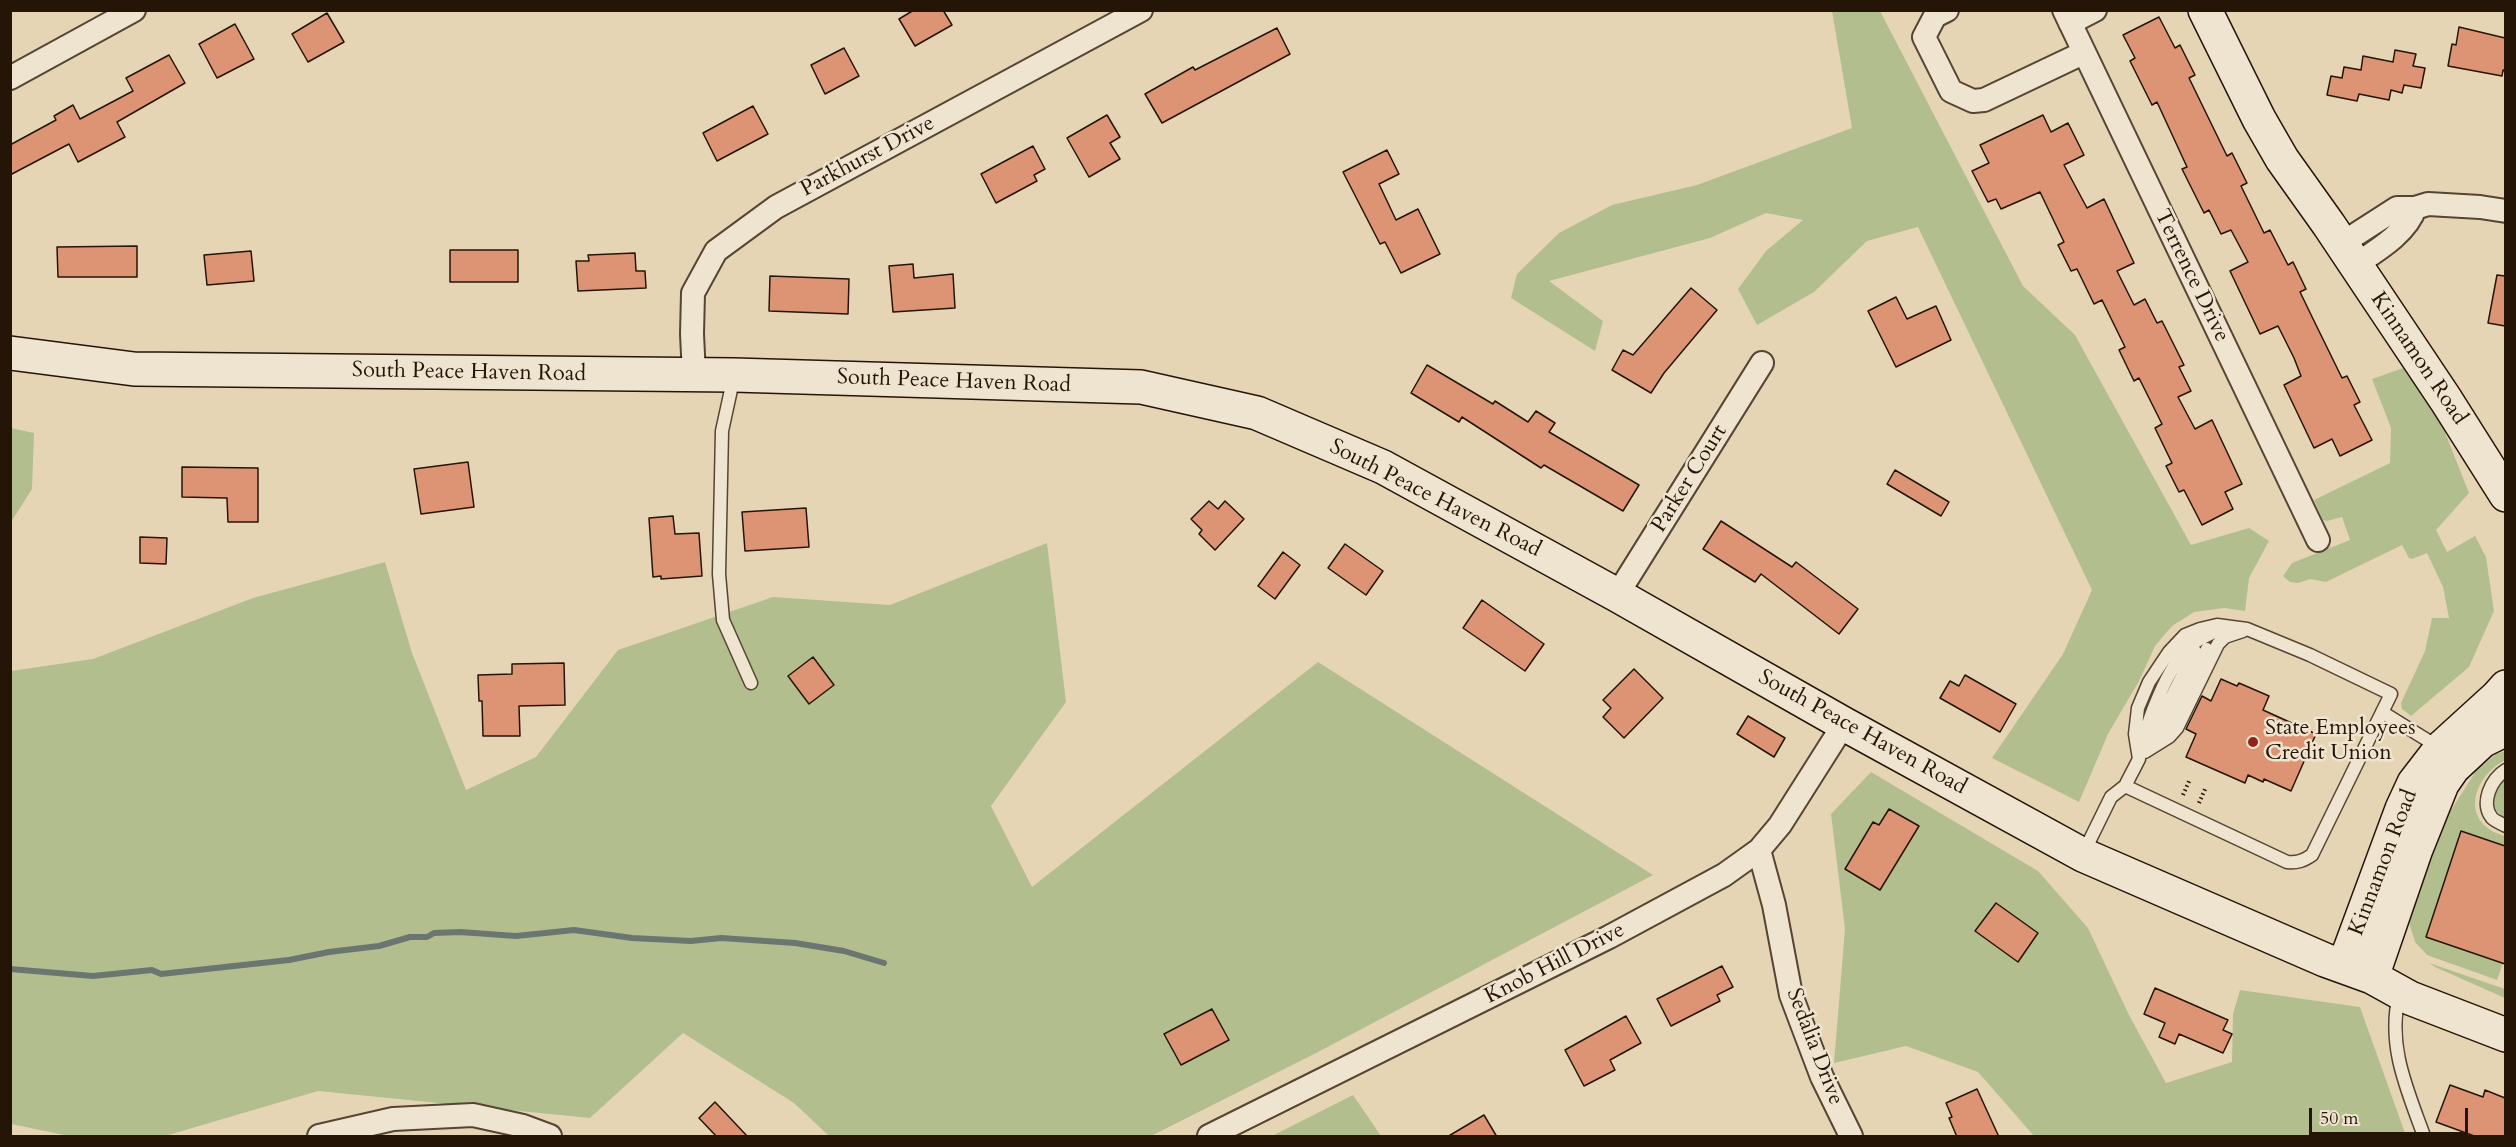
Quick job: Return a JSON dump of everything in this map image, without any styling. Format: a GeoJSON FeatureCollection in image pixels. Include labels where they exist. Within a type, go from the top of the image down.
{"type":"FeatureCollection","features":[{"type":"Feature","properties":{"kind":"main road","name":"Kinnamon Road"},"geometry":{"type":"LineString","coordinates":[[2205,10],[2268,135],[2289,170],[2342,244],[2502,483]]}},
{"type":"Feature","properties":{"kind":"main road","name":"Kinnamon Road"},"geometry":{"type":"LineString","coordinates":[[2229,10],[2342,244]]}},
{"type":"Feature","properties":{"kind":"main road","name":"South Peace Haven Road"},"geometry":{"type":"LineString","coordinates":[[10,353],[134,369],[734,375],[1141,387],[1257,413],[1383,467],[2083,855],[2380,979],[2505,1035]]}},
{"type":"Feature","properties":{"kind":"main road","name":"Kinnamon Road"},"geometry":{"type":"LineString","coordinates":[[2380,979],[2406,800],[2419,775],[2441,748],[2505,687]]}},
{"type":"Feature","properties":{"kind":"main road","name":"Kinnamon Road"},"geometry":{"type":"LineString","coordinates":[[2380,979],[2415,849],[2442,784],[2448,773],[2482,741],[2505,729]]}},
{"type":"Feature","properties":{"kind":"main road","name":"South Peace Haven Road"},"geometry":{"type":"LineString","coordinates":[[2380,979],[2505,1014]]}},
{"type":"Feature","properties":{"kind":"street"},"geometry":{"type":"LineString","coordinates":[[10,78],[134,10]]}},
{"type":"Feature","properties":{"kind":"street","name":"Parkhurst Drive"},"geometry":{"type":"LineString","coordinates":[[694,375],[693,293],[716,251],[776,207],[1141,10]]}},
{"type":"Feature","properties":{"kind":"street"},"geometry":{"type":"LineString","coordinates":[[1947,10],[1935,16],[1924,37],[1951,91],[1973,101],[1984,100],[2083,53]]}},
{"type":"Feature","properties":{"kind":"street"},"geometry":{"type":"LineString","coordinates":[[2067,17],[2095,10]]}},
{"type":"Feature","properties":{"kind":"street","name":"Terrence Drive"},"geometry":{"type":"LineString","coordinates":[[2067,17],[2318,540]]}},
{"type":"Feature","properties":{"kind":"street"},"geometry":{"type":"LineString","coordinates":[[2342,244],[2378,250],[2400,229],[2415,208],[2427,204],[2505,211]]}},
{"type":"Feature","properties":{"kind":"street","name":"Parker Court"},"geometry":{"type":"LineString","coordinates":[[1617,595],[1762,363]]}},
{"type":"Feature","properties":{"kind":"street","name":"Knob Hill Drive"},"geometry":{"type":"LineString","coordinates":[[1209,1137],[1674,903],[1724,875],[1759,850],[1780,825],[1844,724]]}},
{"type":"Feature","properties":{"kind":"street","name":"Sedalia Drive"},"geometry":{"type":"LineString","coordinates":[[1759,850],[1772,896],[1791,995],[1822,1077],[1851,1137]]}},
{"type":"Feature","properties":{"kind":"street"},"geometry":{"type":"LineString","coordinates":[[319,1137],[393,1119],[473,1115],[523,1126],[550,1137]]}},
{"type":"Feature","properties":{"kind":"lane"},"geometry":{"type":"LineString","coordinates":[[734,375],[722,431],[719,574],[723,620],[751,683]]}},
{"type":"Feature","properties":{"kind":"lane"},"geometry":{"type":"LineString","coordinates":[[2125,786],[2287,862],[2301,862],[2312,855],[2391,694],[2310,655],[2247,629],[2217,625],[2200,629],[2185,635],[2169,652],[2149,682],[2138,708],[2135,734],[2142,754]]}},
{"type":"Feature","properties":{"kind":"lane"},"geometry":{"type":"LineString","coordinates":[[2142,754],[2175,740],[2184,732],[2223,649],[2247,629]]}},
{"type":"Feature","properties":{"kind":"lane"},"geometry":{"type":"LineString","coordinates":[[2083,855],[2111,797],[2125,786],[2162,719],[2192,654],[2199,646],[2222,632],[2247,629]]}},
{"type":"Feature","properties":{"kind":"lane"},"geometry":{"type":"LineString","coordinates":[[2382,712],[2441,748]]}},
{"type":"Feature","properties":{"kind":"lane"},"geometry":{"type":"LineString","coordinates":[[2505,770],[2488,790],[2487,806],[2493,819],[2505,826]]}},
{"type":"Feature","properties":{"kind":"lane"},"geometry":{"type":"LineString","coordinates":[[2380,979],[2397,1054],[2424,1137]]}},
{"type":"Feature","properties":{"kind":"path"},"geometry":{"type":"LineString","coordinates":[[2181,800],[2190,779]]}},
{"type":"Feature","properties":{"kind":"path"},"geometry":{"type":"LineString","coordinates":[[2197,807],[2206,787]]}},
{"type":"Feature","properties":{"kind":"green space"},"geometry":{"type":"Polygon","coordinates":[[[1832,11],[1880,11],[2023,286],[2075,335],[2191,545],[2249,528],[2269,541],[2249,578],[2245,611],[2224,608],[2194,612],[2172,626],[2155,646],[2139,681],[2108,734],[2079,802],[1992,758],[2063,654],[2092,590],[1918,227],[1867,241],[1814,292],[1757,325],[1738,289],[1766,251],[1803,220],[1766,213],[1710,238],[1549,281],[1603,321],[1595,351],[1511,298],[1517,274],[1559,233],[1612,205],[1697,185],[1852,128],[1832,11]]]}},
{"type":"Feature","properties":{"kind":"green space"},"geometry":{"type":"Polygon","coordinates":[[[2406,367],[2437,412],[2469,493],[2436,530],[2447,552],[2475,536],[2486,557],[2494,611],[2469,667],[2411,716],[2402,709],[2401,703],[2425,651],[2432,618],[2449,618],[2443,587],[2427,553],[2412,559],[2409,558],[2402,545],[2326,582],[2310,579],[2298,583],[2290,582],[2283,576],[2292,563],[2350,540],[2342,517],[2323,520],[2314,500],[2390,463],[2391,428],[2372,379],[2406,367]]]}},
{"type":"Feature","properties":{"kind":"green space"},"geometry":{"type":"Polygon","coordinates":[[[11,428],[34,433],[32,489],[11,522],[11,428]]]}},
{"type":"Feature","properties":{"kind":"green space"},"geometry":{"type":"Polygon","coordinates":[[[1047,543],[1066,702],[991,806],[1032,887],[1318,662],[1653,875],[1320,1051],[1151,1136],[829,1136],[794,1103],[683,1033],[590,1118],[318,1091],[165,1136],[69,1136],[11,1124],[11,671],[93,659],[253,598],[385,562],[412,653],[466,790],[536,757],[618,650],[773,597],[890,605],[1047,543]]]}},
{"type":"Feature","properties":{"kind":"green space"},"geometry":{"type":"Polygon","coordinates":[[[2505,751],[2505,760],[2484,778],[2475,800],[2476,811],[2481,822],[2491,830],[2505,836],[2505,846],[2461,831],[2426,937],[2503,963],[2497,980],[2427,955],[2415,942],[2407,916],[2439,829],[2476,771],[2496,754],[2505,751]]]}},
{"type":"Feature","properties":{"kind":"green space"},"geometry":{"type":"Polygon","coordinates":[[[1871,772],[2038,871],[2088,928],[2129,1015],[2166,1083],[2232,1062],[2233,1014],[2240,990],[2360,1007],[2406,1136],[2034,1136],[1978,1072],[1906,1046],[1834,1063],[1845,929],[1831,814],[1871,772]]]}},
{"type":"Feature","properties":{"kind":"green space"},"geometry":{"type":"Polygon","coordinates":[[[2505,779],[2505,818],[2494,809],[2495,789],[2505,779]]]}},
{"type":"Feature","properties":{"kind":"green space"},"geometry":{"type":"Polygon","coordinates":[[[2429,963],[2505,989],[2505,998],[2435,967],[2429,963]]]}},
{"type":"Feature","properties":{"kind":"green space"},"geometry":{"type":"Polygon","coordinates":[[[1353,1095],[1381,1136],[1272,1136],[1353,1095]]]}},
{"type":"Feature","properties":{"kind":"building"},"geometry":{"type":"Polygon","coordinates":[[[914,10],[943,10],[952,25],[915,46],[899,19],[914,10]]]}},
{"type":"Feature","properties":{"kind":"building"},"geometry":{"type":"Polygon","coordinates":[[[327,13],[344,42],[308,62],[292,34],[327,13]]]}},
{"type":"Feature","properties":{"kind":"building"},"geometry":{"type":"Polygon","coordinates":[[[2159,17],[2175,48],[2180,45],[2195,75],[2189,78],[2227,156],[2232,153],[2247,183],[2241,186],[2264,233],[2270,230],[2288,265],[2293,262],[2306,289],[2300,292],[2342,378],[2347,376],[2360,402],[2354,405],[2372,440],[2340,456],[2332,439],[2314,448],[2284,385],[2301,376],[2294,358],[2278,326],[2260,334],[2230,271],[2248,262],[2231,230],[2221,234],[2209,210],[2204,213],[2182,169],[2187,167],[2157,102],[2152,105],[2130,61],[2135,58],[2123,35],[2159,17]]]}},
{"type":"Feature","properties":{"kind":"building"},"geometry":{"type":"Polygon","coordinates":[[[235,24],[254,59],[217,78],[199,44],[235,24]]]}},
{"type":"Feature","properties":{"kind":"building"},"geometry":{"type":"Polygon","coordinates":[[[2459,27],[2505,38],[2505,71],[2503,70],[2502,76],[2448,66],[2452,44],[2456,45],[2459,27]]]}},
{"type":"Feature","properties":{"kind":"building"},"geometry":{"type":"Polygon","coordinates":[[[1277,28],[1290,54],[1162,123],[1145,94],[1193,67],[1195,70],[1277,28]]]}},
{"type":"Feature","properties":{"kind":"building"},"geometry":{"type":"Polygon","coordinates":[[[844,48],[859,76],[825,94],[811,65],[844,48]]]}},
{"type":"Feature","properties":{"kind":"building"},"geometry":{"type":"Polygon","coordinates":[[[2395,50],[2416,54],[2413,66],[2425,68],[2421,88],[2404,85],[2402,93],[2391,90],[2389,100],[2359,94],[2357,101],[2327,95],[2331,76],[2342,78],[2344,67],[2361,70],[2363,56],[2393,62],[2395,50]]]}},
{"type":"Feature","properties":{"kind":"building"},"geometry":{"type":"Polygon","coordinates":[[[169,55],[185,83],[117,122],[125,137],[78,162],[69,144],[10,175],[10,145],[56,120],[54,116],[73,105],[80,119],[133,91],[126,78],[169,55]]]}},
{"type":"Feature","properties":{"kind":"building"},"geometry":{"type":"Polygon","coordinates":[[[753,106],[768,134],[717,161],[703,133],[753,106]]]}},
{"type":"Feature","properties":{"kind":"building"},"geometry":{"type":"Polygon","coordinates":[[[1107,115],[1120,137],[1110,143],[1120,159],[1089,177],[1067,138],[1107,115]]]}},
{"type":"Feature","properties":{"kind":"building"},"geometry":{"type":"Polygon","coordinates":[[[2043,115],[2051,132],[2068,123],[2084,155],[2064,165],[2087,208],[2104,199],[2134,263],[2117,271],[2134,305],[2145,299],[2157,323],[2162,321],[2184,365],[2179,367],[2191,391],[2178,397],[2195,429],[2212,420],[2242,484],[2225,492],[2233,509],[2202,525],[2184,490],[2179,492],[2166,466],[2172,463],[2155,428],[2162,424],[2139,378],[2134,381],[2119,350],[2125,347],[2102,300],[2094,304],[2077,269],[2071,271],[2058,245],[2064,242],[2040,192],[2001,209],[1996,199],[1988,202],[1972,171],[1989,163],[1980,145],[2043,115]]]}},
{"type":"Feature","properties":{"kind":"building"},"geometry":{"type":"Polygon","coordinates":[[[1033,146],[1045,169],[1034,175],[1037,181],[996,203],[981,174],[1033,146]]]}},
{"type":"Feature","properties":{"kind":"building"},"geometry":{"type":"Polygon","coordinates":[[[1387,150],[1399,174],[1379,184],[1396,220],[1418,209],[1440,254],[1401,273],[1385,242],[1380,244],[1343,172],[1387,150]]]}},
{"type":"Feature","properties":{"kind":"building"},"geometry":{"type":"Polygon","coordinates":[[[137,246],[137,277],[58,277],[57,247],[137,246]]]}},
{"type":"Feature","properties":{"kind":"building"},"geometry":{"type":"Polygon","coordinates":[[[450,250],[518,250],[518,282],[450,282],[450,250]]]}},
{"type":"Feature","properties":{"kind":"building"},"geometry":{"type":"Polygon","coordinates":[[[251,251],[254,281],[207,285],[204,255],[251,251]]]}},
{"type":"Feature","properties":{"kind":"building"},"geometry":{"type":"Polygon","coordinates":[[[635,253],[636,271],[645,271],[646,288],[578,291],[576,261],[589,261],[588,255],[635,253]]]}},
{"type":"Feature","properties":{"kind":"building"},"geometry":{"type":"Polygon","coordinates":[[[913,264],[914,278],[953,274],[955,308],[893,312],[889,266],[913,264]]]}},
{"type":"Feature","properties":{"kind":"building"},"geometry":{"type":"Polygon","coordinates":[[[2497,275],[2505,276],[2505,326],[2488,323],[2497,275]]]}},
{"type":"Feature","properties":{"kind":"building"},"geometry":{"type":"Polygon","coordinates":[[[770,276],[849,279],[848,314],[769,311],[770,276]]]}},
{"type":"Feature","properties":{"kind":"building"},"geometry":{"type":"Polygon","coordinates":[[[1691,288],[1717,310],[1664,373],[1651,393],[1612,370],[1623,350],[1633,355],[1691,288]]]}},
{"type":"Feature","properties":{"kind":"building"},"geometry":{"type":"Polygon","coordinates":[[[1896,297],[1907,319],[1936,306],[1951,340],[1896,367],[1868,311],[1896,297]]]}},
{"type":"Feature","properties":{"kind":"building"},"geometry":{"type":"Polygon","coordinates":[[[1427,365],[1493,404],[1495,401],[1528,422],[1536,411],[1555,423],[1549,432],[1639,485],[1623,511],[1544,465],[1541,468],[1462,417],[1459,422],[1411,393],[1427,365]]]}},
{"type":"Feature","properties":{"kind":"building"},"geometry":{"type":"Polygon","coordinates":[[[468,462],[474,507],[421,514],[414,469],[468,462]]]}},
{"type":"Feature","properties":{"kind":"building"},"geometry":{"type":"Polygon","coordinates":[[[182,467],[258,468],[258,522],[228,522],[227,498],[182,497],[182,467]]]}},
{"type":"Feature","properties":{"kind":"building"},"geometry":{"type":"Polygon","coordinates":[[[1895,470],[1949,502],[1941,516],[1887,484],[1895,470]]]}},
{"type":"Feature","properties":{"kind":"building"},"geometry":{"type":"Polygon","coordinates":[[[1209,501],[1218,509],[1225,501],[1244,519],[1215,550],[1199,534],[1202,530],[1191,519],[1209,501]]]}},
{"type":"Feature","properties":{"kind":"building"},"geometry":{"type":"Polygon","coordinates":[[[806,508],[809,547],[745,551],[742,512],[806,508]]]}},
{"type":"Feature","properties":{"kind":"building"},"geometry":{"type":"Polygon","coordinates":[[[673,516],[675,534],[699,533],[702,576],[661,579],[661,576],[653,577],[649,518],[673,516]]]}},
{"type":"Feature","properties":{"kind":"building"},"geometry":{"type":"Polygon","coordinates":[[[1721,521],[1792,567],[1796,562],[1858,609],[1839,634],[1761,574],[1755,582],[1703,549],[1721,521]]]}},
{"type":"Feature","properties":{"kind":"building"},"geometry":{"type":"Polygon","coordinates":[[[140,537],[167,538],[166,564],[140,563],[140,537]]]}},
{"type":"Feature","properties":{"kind":"building"},"geometry":{"type":"Polygon","coordinates":[[[1345,544],[1383,571],[1366,595],[1328,568],[1345,544]]]}},
{"type":"Feature","properties":{"kind":"building"},"geometry":{"type":"Polygon","coordinates":[[[1283,552],[1300,565],[1275,599],[1258,586],[1283,552]]]}},
{"type":"Feature","properties":{"kind":"building"},"geometry":{"type":"Polygon","coordinates":[[[1482,600],[1544,644],[1525,671],[1463,628],[1482,600]]]}},
{"type":"Feature","properties":{"kind":"building"},"geometry":{"type":"Polygon","coordinates":[[[813,657],[834,685],[809,704],[788,676],[813,657]]]}},
{"type":"Feature","properties":{"kind":"building"},"geometry":{"type":"Polygon","coordinates":[[[564,663],[565,705],[519,706],[520,736],[483,736],[482,701],[479,701],[478,675],[512,674],[512,664],[564,663]]]}},
{"type":"Feature","properties":{"kind":"building"},"geometry":{"type":"Polygon","coordinates":[[[1634,669],[1663,698],[1624,738],[1603,717],[1611,708],[1603,700],[1634,669]]]}},
{"type":"Feature","properties":{"kind":"building"},"geometry":{"type":"Polygon","coordinates":[[[1965,675],[2016,704],[2000,732],[1940,698],[1950,681],[1959,686],[1965,675]]]}},
{"type":"Feature","properties":{"kind":"building","name":"State Employees Credit Union"},"geometry":{"type":"Polygon","coordinates":[[[2221,679],[2237,686],[2239,683],[2269,696],[2263,710],[2316,734],[2291,791],[2264,779],[2263,782],[2248,775],[2245,783],[2186,757],[2196,734],[2186,729],[2202,696],[2211,701],[2221,679]]]}},
{"type":"Feature","properties":{"kind":"building"},"geometry":{"type":"Polygon","coordinates":[[[1748,716],[1785,738],[1774,757],[1737,734],[1748,716]]]}},
{"type":"Feature","properties":{"kind":"building"},"geometry":{"type":"Polygon","coordinates":[[[1889,809],[1919,826],[1880,890],[1845,869],[1873,822],[1879,825],[1889,809]]]}},
{"type":"Feature","properties":{"kind":"building"},"geometry":{"type":"Polygon","coordinates":[[[2461,831],[2505,846],[2505,964],[2426,937],[2461,831]]]}},
{"type":"Feature","properties":{"kind":"building"},"geometry":{"type":"Polygon","coordinates":[[[1996,903],[2038,933],[2018,962],[1975,931],[1996,903]]]}},
{"type":"Feature","properties":{"kind":"building"},"geometry":{"type":"Polygon","coordinates":[[[1722,966],[1733,987],[1717,995],[1720,1001],[1671,1026],[1657,999],[1722,966]]]}},
{"type":"Feature","properties":{"kind":"building"},"geometry":{"type":"Polygon","coordinates":[[[2155,988],[2228,1020],[2223,1030],[2232,1034],[2223,1053],[2179,1034],[2175,1044],[2159,1037],[2165,1023],[2144,1014],[2155,988]]]}},
{"type":"Feature","properties":{"kind":"building"},"geometry":{"type":"Polygon","coordinates":[[[1212,1009],[1229,1040],[1181,1065],[1164,1034],[1212,1009]]]}},
{"type":"Feature","properties":{"kind":"building"},"geometry":{"type":"Polygon","coordinates":[[[1626,1016],[1641,1043],[1610,1060],[1615,1070],[1584,1086],[1565,1050],[1626,1016]]]}},
{"type":"Feature","properties":{"kind":"building"},"geometry":{"type":"Polygon","coordinates":[[[2450,1085],[2483,1097],[2485,1090],[2505,1098],[2505,1137],[2477,1137],[2436,1122],[2450,1085]]]}},
{"type":"Feature","properties":{"kind":"building"},"geometry":{"type":"Polygon","coordinates":[[[1977,1089],[1999,1137],[1957,1137],[1946,1103],[1977,1089]]]}},
{"type":"Feature","properties":{"kind":"building"},"geometry":{"type":"Polygon","coordinates":[[[715,1102],[748,1137],[717,1137],[699,1118],[715,1102]]]}},
{"type":"Feature","properties":{"kind":"building"},"geometry":{"type":"Polygon","coordinates":[[[1484,1115],[1497,1137],[1447,1137],[1484,1115]]]}},
{"type":"Feature","properties":{"kind":"waterway"},"geometry":{"type":"LineString","coordinates":[[10,969],[93,976],[152,970],[161,974],[289,960],[379,946],[410,937],[427,937],[434,933],[460,932],[516,936],[574,930],[632,938],[691,941],[721,938],[795,943],[844,951],[884,963]]}},
{"type":"Feature","properties":{"kind":"place","name":"State Employees Credit Union"},"geometry":{"type":"Point","coordinates":[2253,742]}}]}
